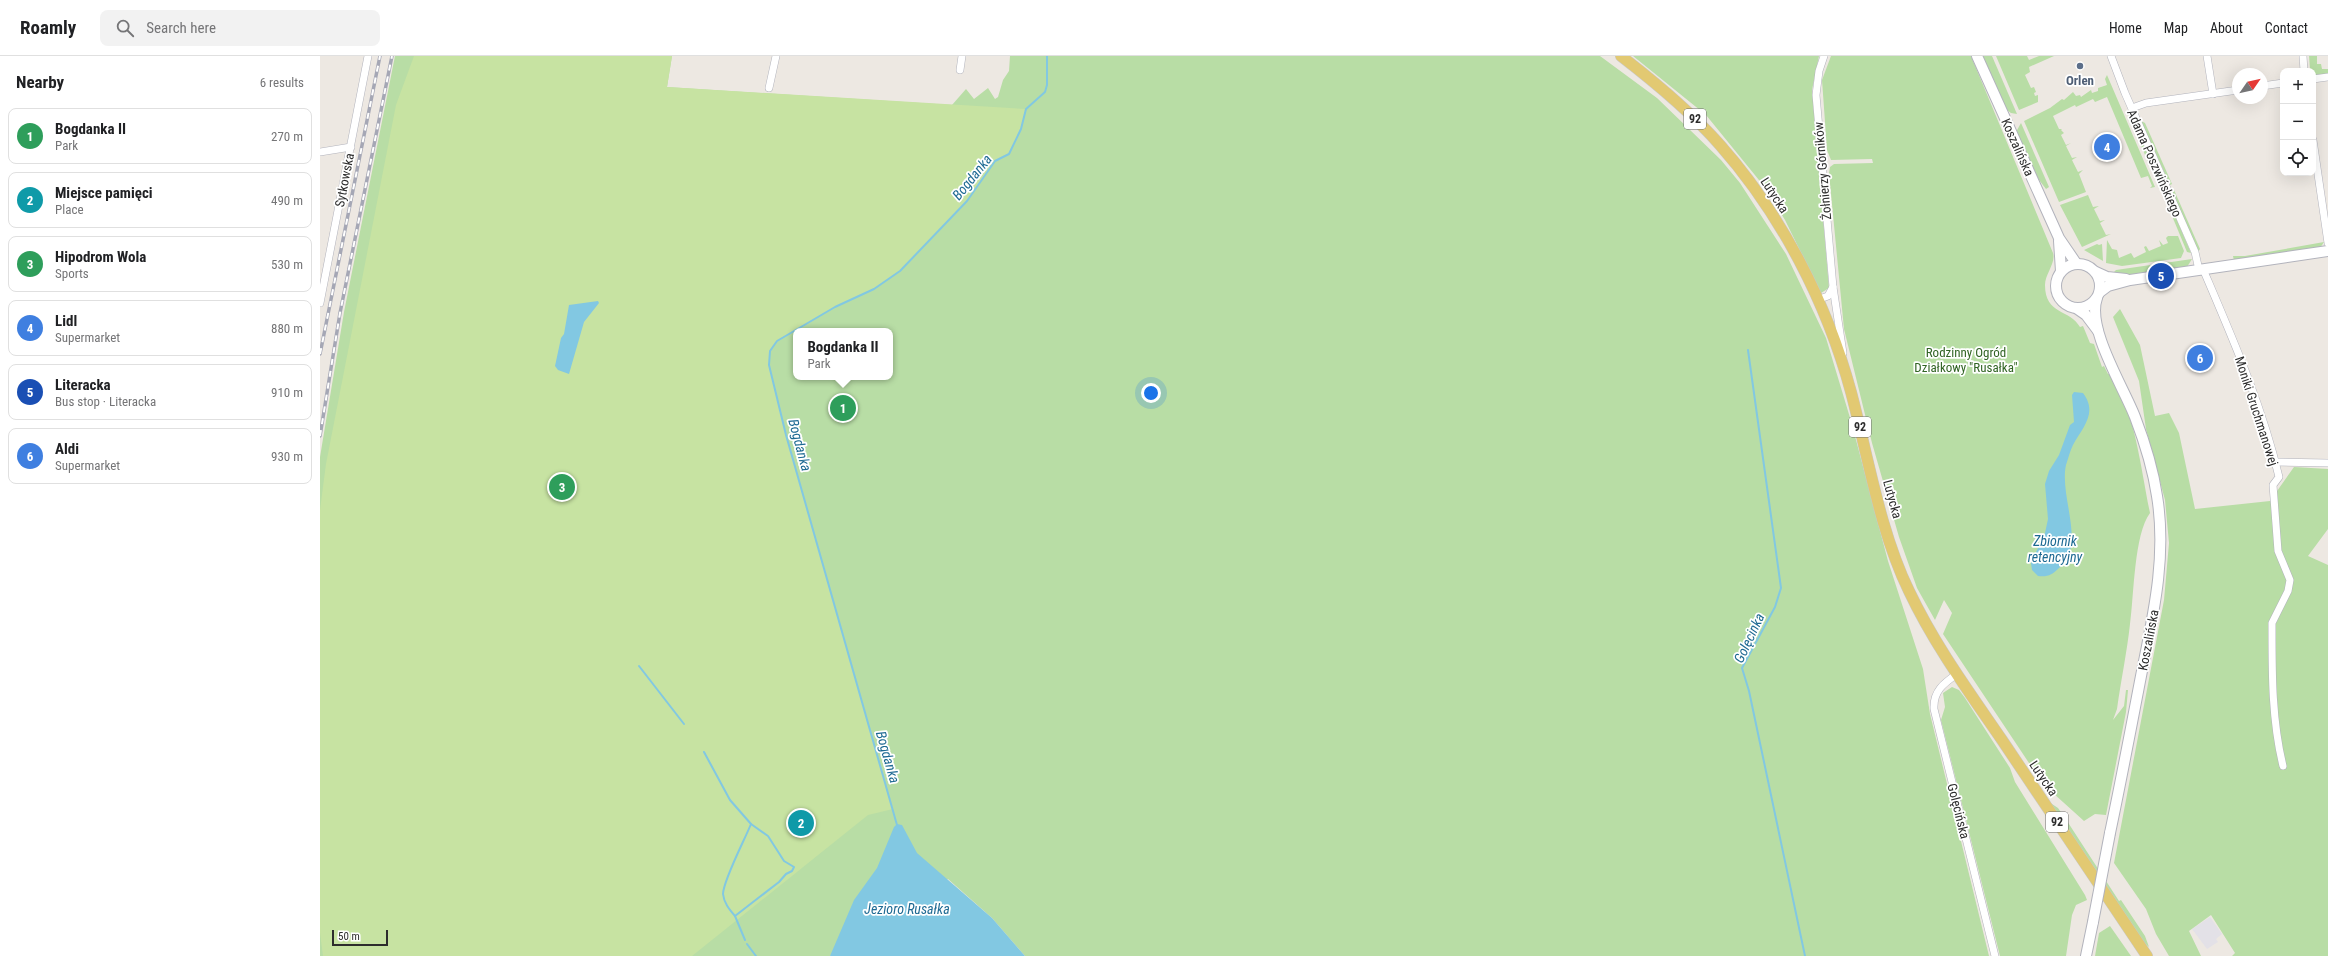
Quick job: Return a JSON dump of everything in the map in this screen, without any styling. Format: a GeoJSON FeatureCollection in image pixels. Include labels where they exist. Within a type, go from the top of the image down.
{"type":"FeatureCollection","features":[{"type":"Feature","properties":{"kind":"main road","name":"Lutycka"},"geometry":{"type":"LineString","coordinates":[[1621,56],[1695,118],[1738,166],[1780,227],[1817,300],[1834,342],[1850,390],[1888,532],[1902,576],[1921,616],[1957,674],[2147,956]]}},
{"type":"Feature","properties":{"kind":"street","name":"Sytkowska"},"geometry":{"type":"LineString","coordinates":[[320,303],[368,56]]}},
{"type":"Feature","properties":{"kind":"street"},"geometry":{"type":"LineString","coordinates":[[769,88],[776,56]]}},
{"type":"Feature","properties":{"kind":"street"},"geometry":{"type":"LineString","coordinates":[[960,70],[962,56]]}},
{"type":"Feature","properties":{"kind":"street","name":"Żołnierzy Górników"},"geometry":{"type":"LineString","coordinates":[[1824,56],[1818,71],[1816,95],[1833,287],[1850,390]]}},
{"type":"Feature","properties":{"kind":"street","name":"Koszalińska"},"geometry":{"type":"LineString","coordinates":[[1977,56],[2059,238],[2076,263]]}},
{"type":"Feature","properties":{"kind":"street","name":"Adama Poszwińskiego"},"geometry":{"type":"LineString","coordinates":[[2111,56],[2201,269]]}},
{"type":"Feature","properties":{"kind":"street"},"geometry":{"type":"LineString","coordinates":[[2207,56],[2213,94]]}},
{"type":"Feature","properties":{"kind":"street"},"geometry":{"type":"LineString","coordinates":[[2303,56],[2304,68]]}},
{"type":"Feature","properties":{"kind":"street"},"geometry":{"type":"LineString","coordinates":[[2316,79],[2328,77]]}},
{"type":"Feature","properties":{"kind":"street"},"geometry":{"type":"LineString","coordinates":[[2268,85],[2280,83]]}},
{"type":"Feature","properties":{"kind":"street"},"geometry":{"type":"LineString","coordinates":[[2132,108],[2146,103],[2232,91]]}},
{"type":"Feature","properties":{"kind":"street"},"geometry":{"type":"LineString","coordinates":[[320,152],[351,147]]}},
{"type":"Feature","properties":{"kind":"street"},"geometry":{"type":"LineString","coordinates":[[2316,161],[2328,243]]}},
{"type":"Feature","properties":{"kind":"street","name":"Koszalińska"},"geometry":{"type":"LineString","coordinates":[[2059,238],[2061,271]]}},
{"type":"Feature","properties":{"kind":"street"},"geometry":{"type":"LineString","coordinates":[[2130,280],[2107,277],[2096,272],[2090,267],[2076,263],[2061,271],[2056,285],[2057,294],[2062,301],[2076,308],[2084,307],[2108,286],[2130,280],[2328,251]]}},
{"type":"Feature","properties":{"kind":"street","name":"Moniki Gruchmanowej"},"geometry":{"type":"LineString","coordinates":[[2201,269],[2245,369],[2279,477],[2273,485],[2278,551],[2290,580],[2288,591],[2272,623],[2274,701],[2278,748],[2283,766]]}},
{"type":"Feature","properties":{"kind":"street"},"geometry":{"type":"LineString","coordinates":[[2096,272],[2100,279],[2098,295]]}},
{"type":"Feature","properties":{"kind":"street"},"geometry":{"type":"LineString","coordinates":[[1817,300],[1828,296],[1833,287]]}},
{"type":"Feature","properties":{"kind":"street","name":"Koszalińska"},"geometry":{"type":"LineString","coordinates":[[2086,956],[2156,597],[2161,534],[2157,493],[2145,444],[2098,331],[2095,311],[2098,295]]}},
{"type":"Feature","properties":{"kind":"street","name":"Koszalińska"},"geometry":{"type":"LineString","coordinates":[[2076,308],[2086,315],[2098,331]]}},
{"type":"Feature","properties":{"kind":"street"},"geometry":{"type":"LineString","coordinates":[[2275,462],[2328,462]]}},
{"type":"Feature","properties":{"kind":"street","name":"Golęcińska"},"geometry":{"type":"LineString","coordinates":[[1957,674],[1937,692],[1934,702],[1935,715],[1995,956]]}},
{"type":"Feature","properties":{"kind":"shaded area"},"geometry":{"type":"Polygon","coordinates":[[[2210,917],[2222,934],[2216,939],[2218,942],[2207,949],[2192,929],[2210,917]]]}},
{"type":"Feature","properties":{"kind":"green space"},"geometry":{"type":"Polygon","coordinates":[[[395,56],[672,56],[667,87],[952,105],[966,89],[974,99],[988,88],[995,99],[998,97],[1003,80],[1009,71],[1010,56],[1600,56],[1657,98],[1721,160],[1740,183],[1786,254],[1826,338],[1851,421],[1888,561],[1923,669],[1930,714],[1989,956],[1025,956],[992,918],[948,879],[830,956],[320,956],[320,457],[344,312],[395,56]]]}},
{"type":"Feature","properties":{"kind":"green space"},"geometry":{"type":"Polygon","coordinates":[[[414,56],[672,56],[667,87],[1026,109],[1021,129],[1009,154],[995,161],[967,201],[900,271],[874,289],[835,307],[799,328],[793,328],[793,332],[777,341],[770,351],[769,365],[786,435],[893,809],[868,815],[692,956],[323,956],[320,933],[320,510],[326,464],[396,105],[414,56]]]}},
{"type":"Feature","properties":{"kind":"green space"},"geometry":{"type":"Polygon","coordinates":[[[1633,56],[1819,56],[1812,90],[1829,288],[1821,293],[1785,220],[1763,185],[1706,115],[1633,56]]]}},
{"type":"Feature","properties":{"kind":"green space","name":"Rodzinny Ogród Działkowy \"Rusałka\""},"geometry":{"type":"Polygon","coordinates":[[[1831,56],[1971,56],[2053,253],[2054,257],[2052,265],[2045,281],[2046,295],[2049,302],[2053,307],[2076,321],[2080,327],[2083,326],[2090,343],[2094,344],[2102,367],[2104,366],[2108,374],[2111,374],[2126,405],[2132,422],[2150,513],[2141,535],[2138,550],[2127,645],[2117,709],[2113,720],[2124,706],[2126,690],[2128,690],[2126,712],[2106,815],[2095,814],[2084,821],[2043,784],[1943,634],[1952,613],[1944,600],[1935,620],[1917,588],[1899,537],[1872,443],[1844,329],[1829,173],[1830,167],[1834,164],[1873,163],[1872,159],[1831,160],[1827,150],[1822,80],[1831,56]]]}},
{"type":"Feature","properties":{"kind":"green space"},"geometry":{"type":"Polygon","coordinates":[[[1981,56],[1992,56],[2017,114],[2011,113],[2004,108],[1981,56]]]}},
{"type":"Feature","properties":{"kind":"green space"},"geometry":{"type":"Polygon","coordinates":[[[1996,56],[2027,56],[2029,60],[2039,56],[2054,56],[2029,67],[2030,72],[2025,75],[2031,88],[2034,87],[2036,92],[2034,93],[2035,96],[2038,95],[2038,102],[2019,110],[1996,56]]]}},
{"type":"Feature","properties":{"kind":"green space"},"geometry":{"type":"Polygon","coordinates":[[[2309,56],[2317,56],[2317,64],[2321,64],[2322,69],[2328,69],[2328,74],[2316,76],[2316,68],[2310,68],[2309,56]]]}},
{"type":"Feature","properties":{"kind":"green space"},"geometry":{"type":"Polygon","coordinates":[[[2107,75],[2155,187],[2150,188],[2152,186],[2148,176],[2141,178],[2107,97],[2095,102],[2093,99],[2076,107],[2075,105],[2053,116],[2059,129],[2062,129],[2061,130],[2064,133],[2061,135],[2066,145],[2071,143],[2066,146],[2072,158],[2077,157],[2072,160],[2078,172],[2083,170],[2079,174],[2086,192],[2059,202],[2024,121],[2050,108],[2062,99],[2064,100],[2073,92],[2076,96],[2080,95],[2081,97],[2091,90],[2092,93],[2098,91],[2098,88],[2107,85],[2105,79],[2107,75]]]}},
{"type":"Feature","properties":{"kind":"green space"},"geometry":{"type":"Polygon","coordinates":[[[2141,121],[2145,123],[2172,184],[2170,185],[2141,121]]]}},
{"type":"Feature","properties":{"kind":"green space"},"geometry":{"type":"Polygon","coordinates":[[[2021,123],[2049,187],[2046,189],[2033,172],[2016,132],[2021,123]]]}},
{"type":"Feature","properties":{"kind":"green space"},"geometry":{"type":"Polygon","coordinates":[[[2135,124],[2159,179],[2159,186],[2133,128],[2135,124]]]}},
{"type":"Feature","properties":{"kind":"green space"},"geometry":{"type":"Polygon","coordinates":[[[2174,190],[2200,249],[2198,252],[2172,192],[2174,190]]]}},
{"type":"Feature","properties":{"kind":"green space"},"geometry":{"type":"Polygon","coordinates":[[[2088,195],[2093,207],[2099,206],[2094,209],[2100,221],[2105,220],[2100,223],[2106,235],[2111,234],[2082,247],[2060,205],[2088,195]]]}},
{"type":"Feature","properties":{"kind":"green space"},"geometry":{"type":"Polygon","coordinates":[[[2165,199],[2170,204],[2191,253],[2187,252],[2165,199]]]}},
{"type":"Feature","properties":{"kind":"green space"},"geometry":{"type":"Polygon","coordinates":[[[2168,236],[2178,236],[2184,251],[2181,258],[2122,266],[2106,263],[2107,240],[2112,249],[2117,250],[2119,258],[2131,253],[2134,258],[2146,252],[2144,247],[2146,246],[2149,251],[2161,246],[2159,240],[2163,245],[2168,243],[2166,238],[2168,236]]]}},
{"type":"Feature","properties":{"kind":"green space"},"geometry":{"type":"Polygon","coordinates":[[[2324,242],[2320,248],[2234,261],[2233,256],[2245,256],[2324,242]]]}},
{"type":"Feature","properties":{"kind":"green space"},"geometry":{"type":"Polygon","coordinates":[[[2097,244],[2102,244],[2103,261],[2084,250],[2097,244]]]}},
{"type":"Feature","properties":{"kind":"green space"},"geometry":{"type":"Polygon","coordinates":[[[2192,259],[2187,267],[2134,275],[2115,274],[2114,272],[2116,270],[2192,259]]]}},
{"type":"Feature","properties":{"kind":"green space"},"geometry":{"type":"Polygon","coordinates":[[[2120,309],[2140,345],[2155,416],[2169,413],[2179,433],[2195,509],[2270,501],[2294,467],[2328,469],[2328,529],[2308,556],[2328,565],[2328,956],[2232,956],[2235,953],[2211,915],[2189,931],[2201,956],[2169,956],[2156,934],[2146,909],[2114,863],[2164,600],[2169,543],[2165,500],[2146,429],[2139,381],[2113,317],[2120,309]]]}},
{"type":"Feature","properties":{"kind":"green space"},"geometry":{"type":"Polygon","coordinates":[[[1952,687],[1959,690],[1965,698],[2010,768],[2015,782],[2085,895],[2087,900],[2076,905],[2072,915],[2066,956],[2000,956],[1941,720],[1945,707],[1943,693],[1952,687]]]}},
{"type":"Feature","properties":{"kind":"green space"},"geometry":{"type":"Polygon","coordinates":[[[2049,802],[2058,808],[2067,821],[2119,901],[2121,900],[2145,936],[2149,947],[2142,941],[2049,802]]]}},
{"type":"Feature","properties":{"kind":"green space"},"geometry":{"type":"Polygon","coordinates":[[[2110,926],[2131,956],[2095,956],[2099,933],[2110,926]]]}},
{"type":"Feature","properties":{"kind":"water"},"geometry":{"type":"Polygon","coordinates":[[[598,301],[599,303],[584,322],[569,374],[558,370],[555,366],[561,338],[564,334],[569,305],[598,301]]]}},
{"type":"Feature","properties":{"kind":"water","name":"Zbiornik retencyjny"},"geometry":{"type":"Polygon","coordinates":[[[2074,392],[2083,393],[2087,400],[2089,413],[2085,426],[2072,447],[2066,465],[2066,492],[2072,534],[2071,547],[2067,559],[2052,574],[2047,576],[2038,576],[2032,570],[2031,563],[2045,533],[2048,519],[2045,484],[2049,471],[2059,455],[2070,425],[2074,422],[2072,395],[2074,392]]]}},
{"type":"Feature","properties":{"kind":"water","name":"Jezioro Rusałka"},"geometry":{"type":"Polygon","coordinates":[[[897,824],[902,825],[917,853],[992,918],[1025,956],[830,956],[854,900],[877,868],[894,827],[897,824]]]}},
{"type":"Feature","properties":{"kind":"waterway","name":"Bogdanka"},"geometry":{"type":"LineString","coordinates":[[799,328],[835,307],[874,289],[900,271],[967,201],[995,161],[1009,154],[1021,129],[1026,109],[1045,92],[1047,85],[1047,56]]}},
{"type":"Feature","properties":{"kind":"waterway","name":"Bogdanka"},"geometry":{"type":"LineString","coordinates":[[793,332],[777,341],[770,351],[769,365],[786,435],[897,825]]}},
{"type":"Feature","properties":{"kind":"waterway","name":"Golęcinka"},"geometry":{"type":"LineString","coordinates":[[1748,350],[1781,588],[1775,607],[1742,668],[1749,691],[1805,956]]}},
{"type":"Feature","properties":{"kind":"waterway"},"geometry":{"type":"LineString","coordinates":[[639,666],[684,724]]}},
{"type":"Feature","properties":{"kind":"waterway"},"geometry":{"type":"LineString","coordinates":[[704,752],[730,800],[751,824],[730,870],[724,888],[724,900],[735,916]]}},
{"type":"Feature","properties":{"kind":"waterway"},"geometry":{"type":"LineString","coordinates":[[745,940],[735,916],[779,882],[786,874],[792,871],[794,867],[784,861],[768,836],[751,824]]}},
{"type":"Feature","properties":{"kind":"waterway"},"geometry":{"type":"LineString","coordinates":[[747,944],[756,956]]}},
{"type":"Feature","properties":{"kind":"railway"},"geometry":{"type":"LineString","coordinates":[[320,354],[380,56]]}},
{"type":"Feature","properties":{"kind":"railway"},"geometry":{"type":"LineString","coordinates":[[320,436],[340,313],[392,56]]}},
{"type":"Feature","properties":{"kind":"place","name":"Orlen"},"geometry":{"type":"Point","coordinates":[2080,66]}},
{"type":"Feature","properties":{"kind":"place","name":"Lidl"},"geometry":{"type":"Point","coordinates":[2107,147]}},
{"type":"Feature","properties":{"kind":"place","name":"Literacka"},"geometry":{"type":"Point","coordinates":[2161,276]}},
{"type":"Feature","properties":{"kind":"place","name":"Aldi"},"geometry":{"type":"Point","coordinates":[2200,358]}},
{"type":"Feature","properties":{"kind":"place","name":"Bogdanka II"},"geometry":{"type":"Point","coordinates":[843,408]}},
{"type":"Feature","properties":{"kind":"place","name":"Hipodrom Wola"},"geometry":{"type":"Point","coordinates":[562,487]}},
{"type":"Feature","properties":{"kind":"place","name":"Miejsce pamięci"},"geometry":{"type":"Point","coordinates":[801,823]}}]}
